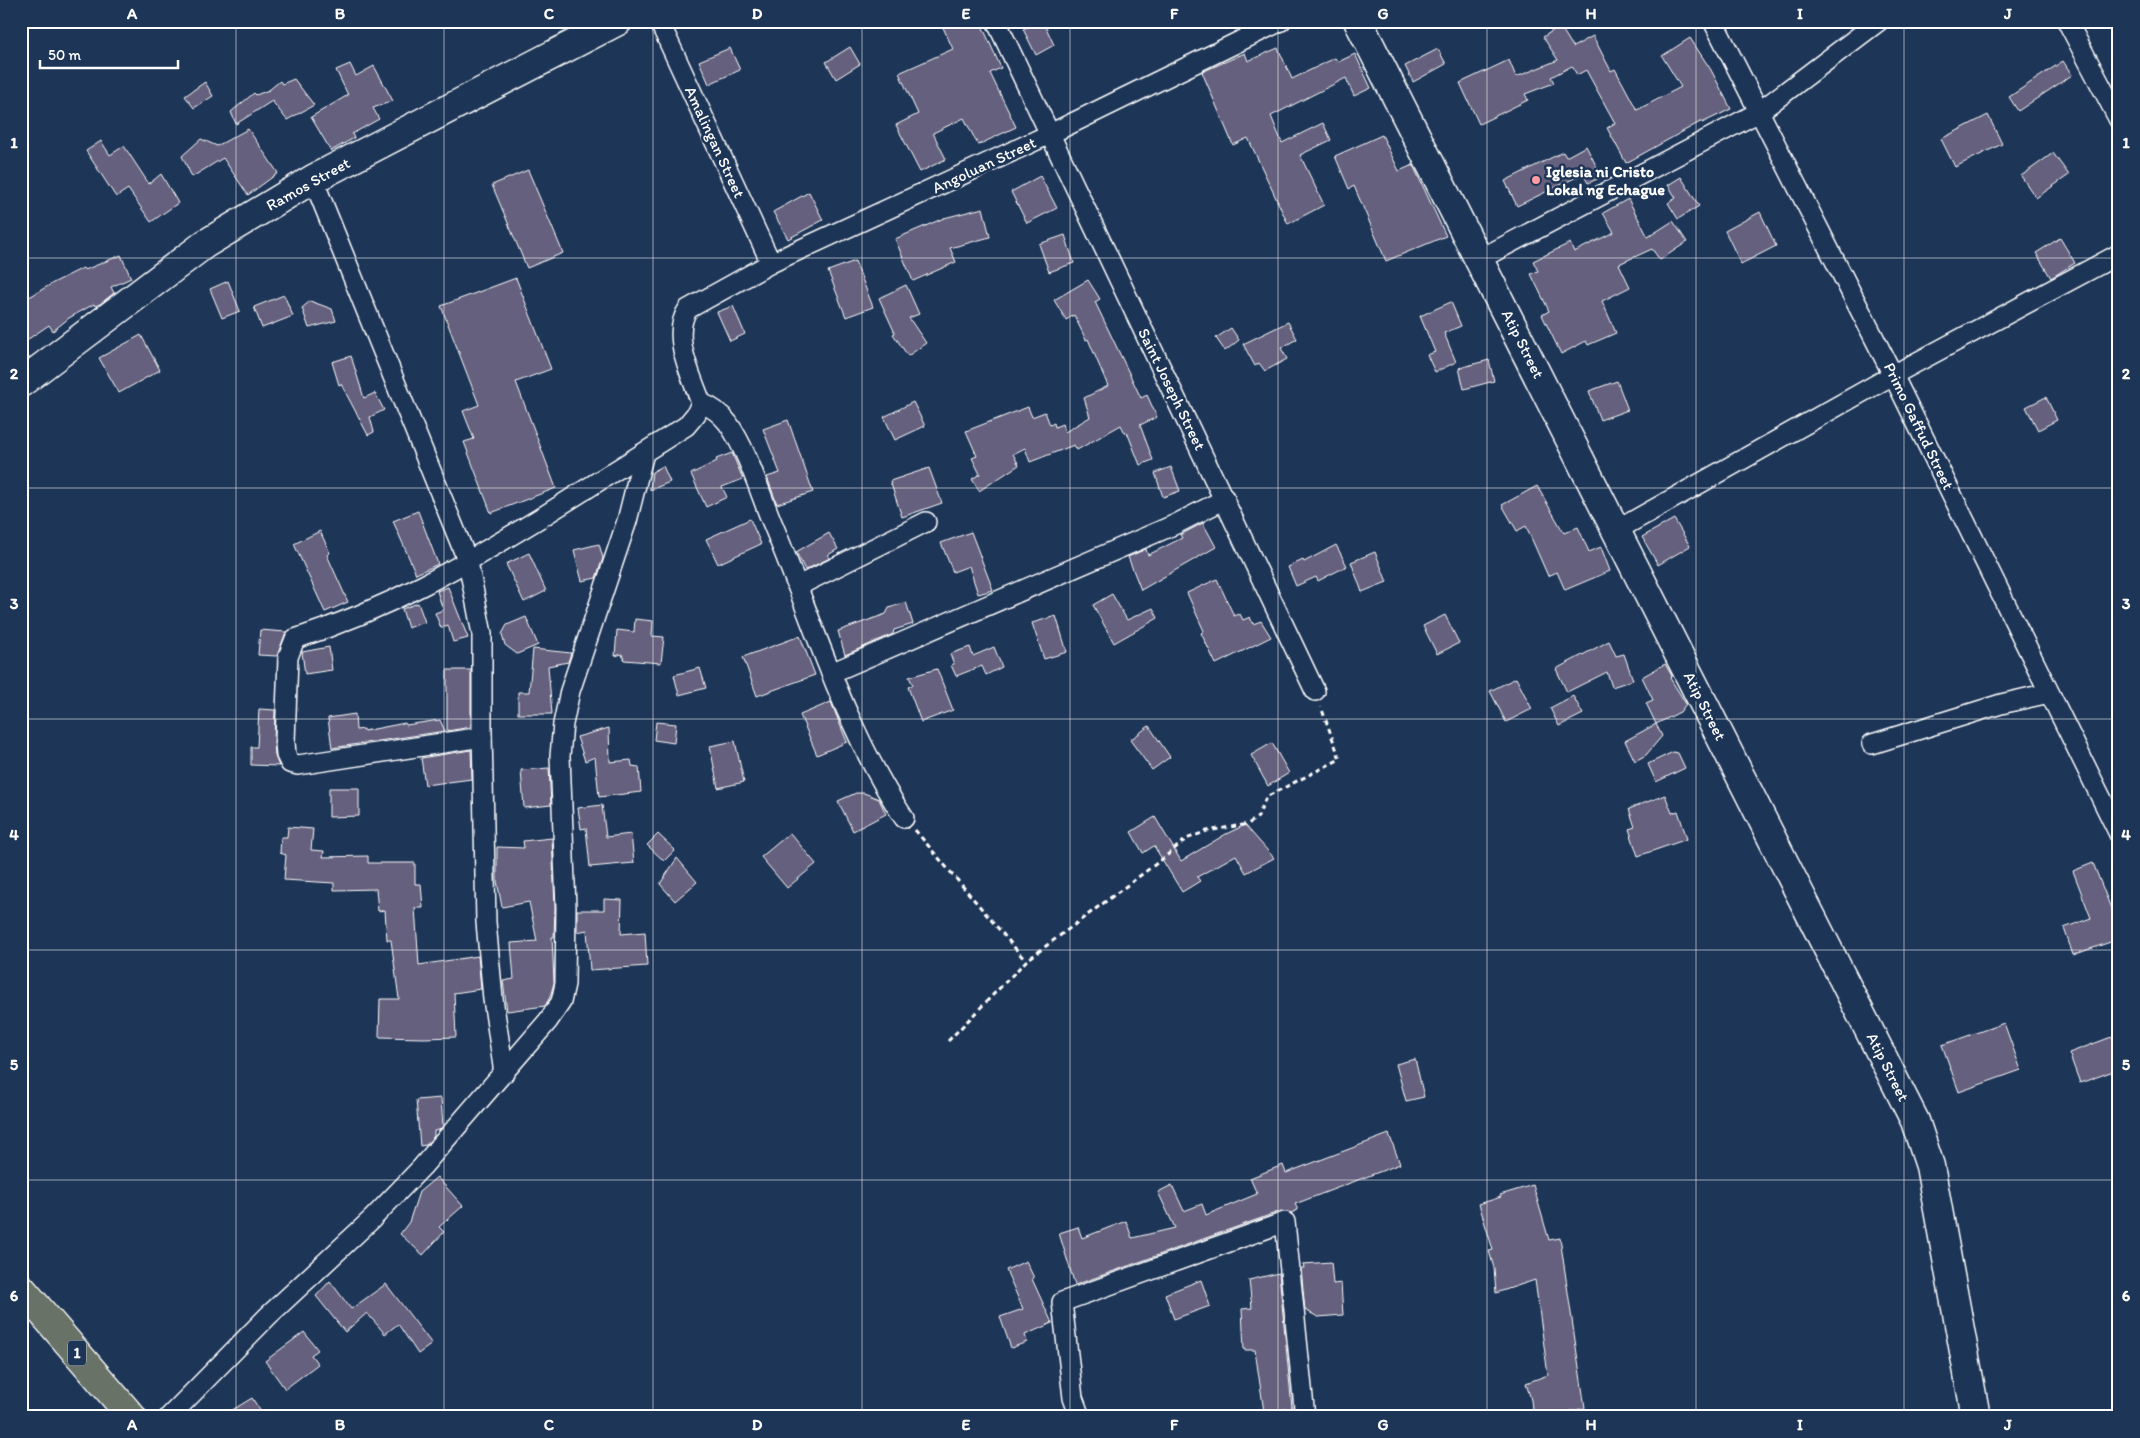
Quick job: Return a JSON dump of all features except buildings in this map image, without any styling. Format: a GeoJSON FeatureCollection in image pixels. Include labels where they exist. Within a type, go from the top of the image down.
{"type":"FeatureCollection","features":[{"type":"Feature","properties":{"kind":"highway","name":"1"},"geometry":{"type":"LineString","coordinates":[[21,1288],[132,1417]]}},
{"type":"Feature","properties":{"kind":"main road","name":"Ramos Street"},"geometry":{"type":"LineString","coordinates":[[21,383],[205,244],[313,179],[618,21]]}},
{"type":"Feature","properties":{"kind":"main road","name":"Atip Street"},"geometry":{"type":"LineString","coordinates":[[1358,21],[1915,1121],[1930,1166],[1976,1417]]}},
{"type":"Feature","properties":{"kind":"street","name":"Amalingan Street"},"geometry":{"type":"LineString","coordinates":[[659,21],[771,263]]}},
{"type":"Feature","properties":{"kind":"street","name":"Saint Joseph Street"},"geometry":{"type":"LineString","coordinates":[[996,21],[1315,691]]}},
{"type":"Feature","properties":{"kind":"street","name":"Angoluan Street"},"geometry":{"type":"LineString","coordinates":[[701,403],[682,345],[681,326],[683,316],[688,309],[771,263],[1050,134],[1281,21]]}},
{"type":"Feature","properties":{"kind":"street","name":"Primo Gaffud Street"},"geometry":{"type":"LineString","coordinates":[[1713,21],[1893,375],[2119,834]]}},
{"type":"Feature","properties":{"kind":"street"},"geometry":{"type":"LineString","coordinates":[[1480,259],[1759,112],[1879,21]]}},
{"type":"Feature","properties":{"kind":"street"},"geometry":{"type":"LineString","coordinates":[[2068,21],[2119,120]]}},
{"type":"Feature","properties":{"kind":"street"},"geometry":{"type":"LineString","coordinates":[[313,179],[468,562],[482,634],[486,922],[493,999],[504,1073]]}},
{"type":"Feature","properties":{"kind":"street"},"geometry":{"type":"LineString","coordinates":[[1617,530],[1893,375],[2119,254]]}},
{"type":"Feature","properties":{"kind":"street"},"geometry":{"type":"LineString","coordinates":[[482,737],[298,765],[290,763],[286,754],[288,657],[295,639],[385,604],[468,562],[686,426],[696,414],[701,403],[711,407],[728,423],[741,447],[798,586],[831,673],[874,770],[904,818]]}},
{"type":"Feature","properties":{"kind":"street"},"geometry":{"type":"LineString","coordinates":[[169,1417],[268,1316],[378,1212],[422,1167],[548,1021],[561,1002],[565,984],[566,907],[560,756],[563,724],[570,691],[627,521],[644,453]]}},
{"type":"Feature","properties":{"kind":"street"},"geometry":{"type":"LineString","coordinates":[[831,673],[1167,528],[1225,499]]}},
{"type":"Feature","properties":{"kind":"street"},"geometry":{"type":"LineString","coordinates":[[798,586],[926,522]]}},
{"type":"Feature","properties":{"kind":"street"},"geometry":{"type":"LineString","coordinates":[[1872,744],[2009,701],[2049,693]]}},
{"type":"Feature","properties":{"kind":"street"},"geometry":{"type":"LineString","coordinates":[[1080,1417],[1073,1398],[1062,1302],[1285,1222],[1305,1417]]}},
{"type":"Feature","properties":{"kind":"path"},"geometry":{"type":"LineString","coordinates":[[948,1041],[1026,960],[1165,858],[1186,840],[1207,831],[1248,824],[1258,817],[1266,797],[1340,759],[1315,691]]}},
{"type":"Feature","properties":{"kind":"path"},"geometry":{"type":"LineString","coordinates":[[904,818],[937,854],[1026,960]]}},
{"type":"Feature","properties":{"kind":"place","name":"Iglesia ni Cristo Lokal ng Echague"},"geometry":{"type":"Point","coordinates":[1536,180]}}]}
